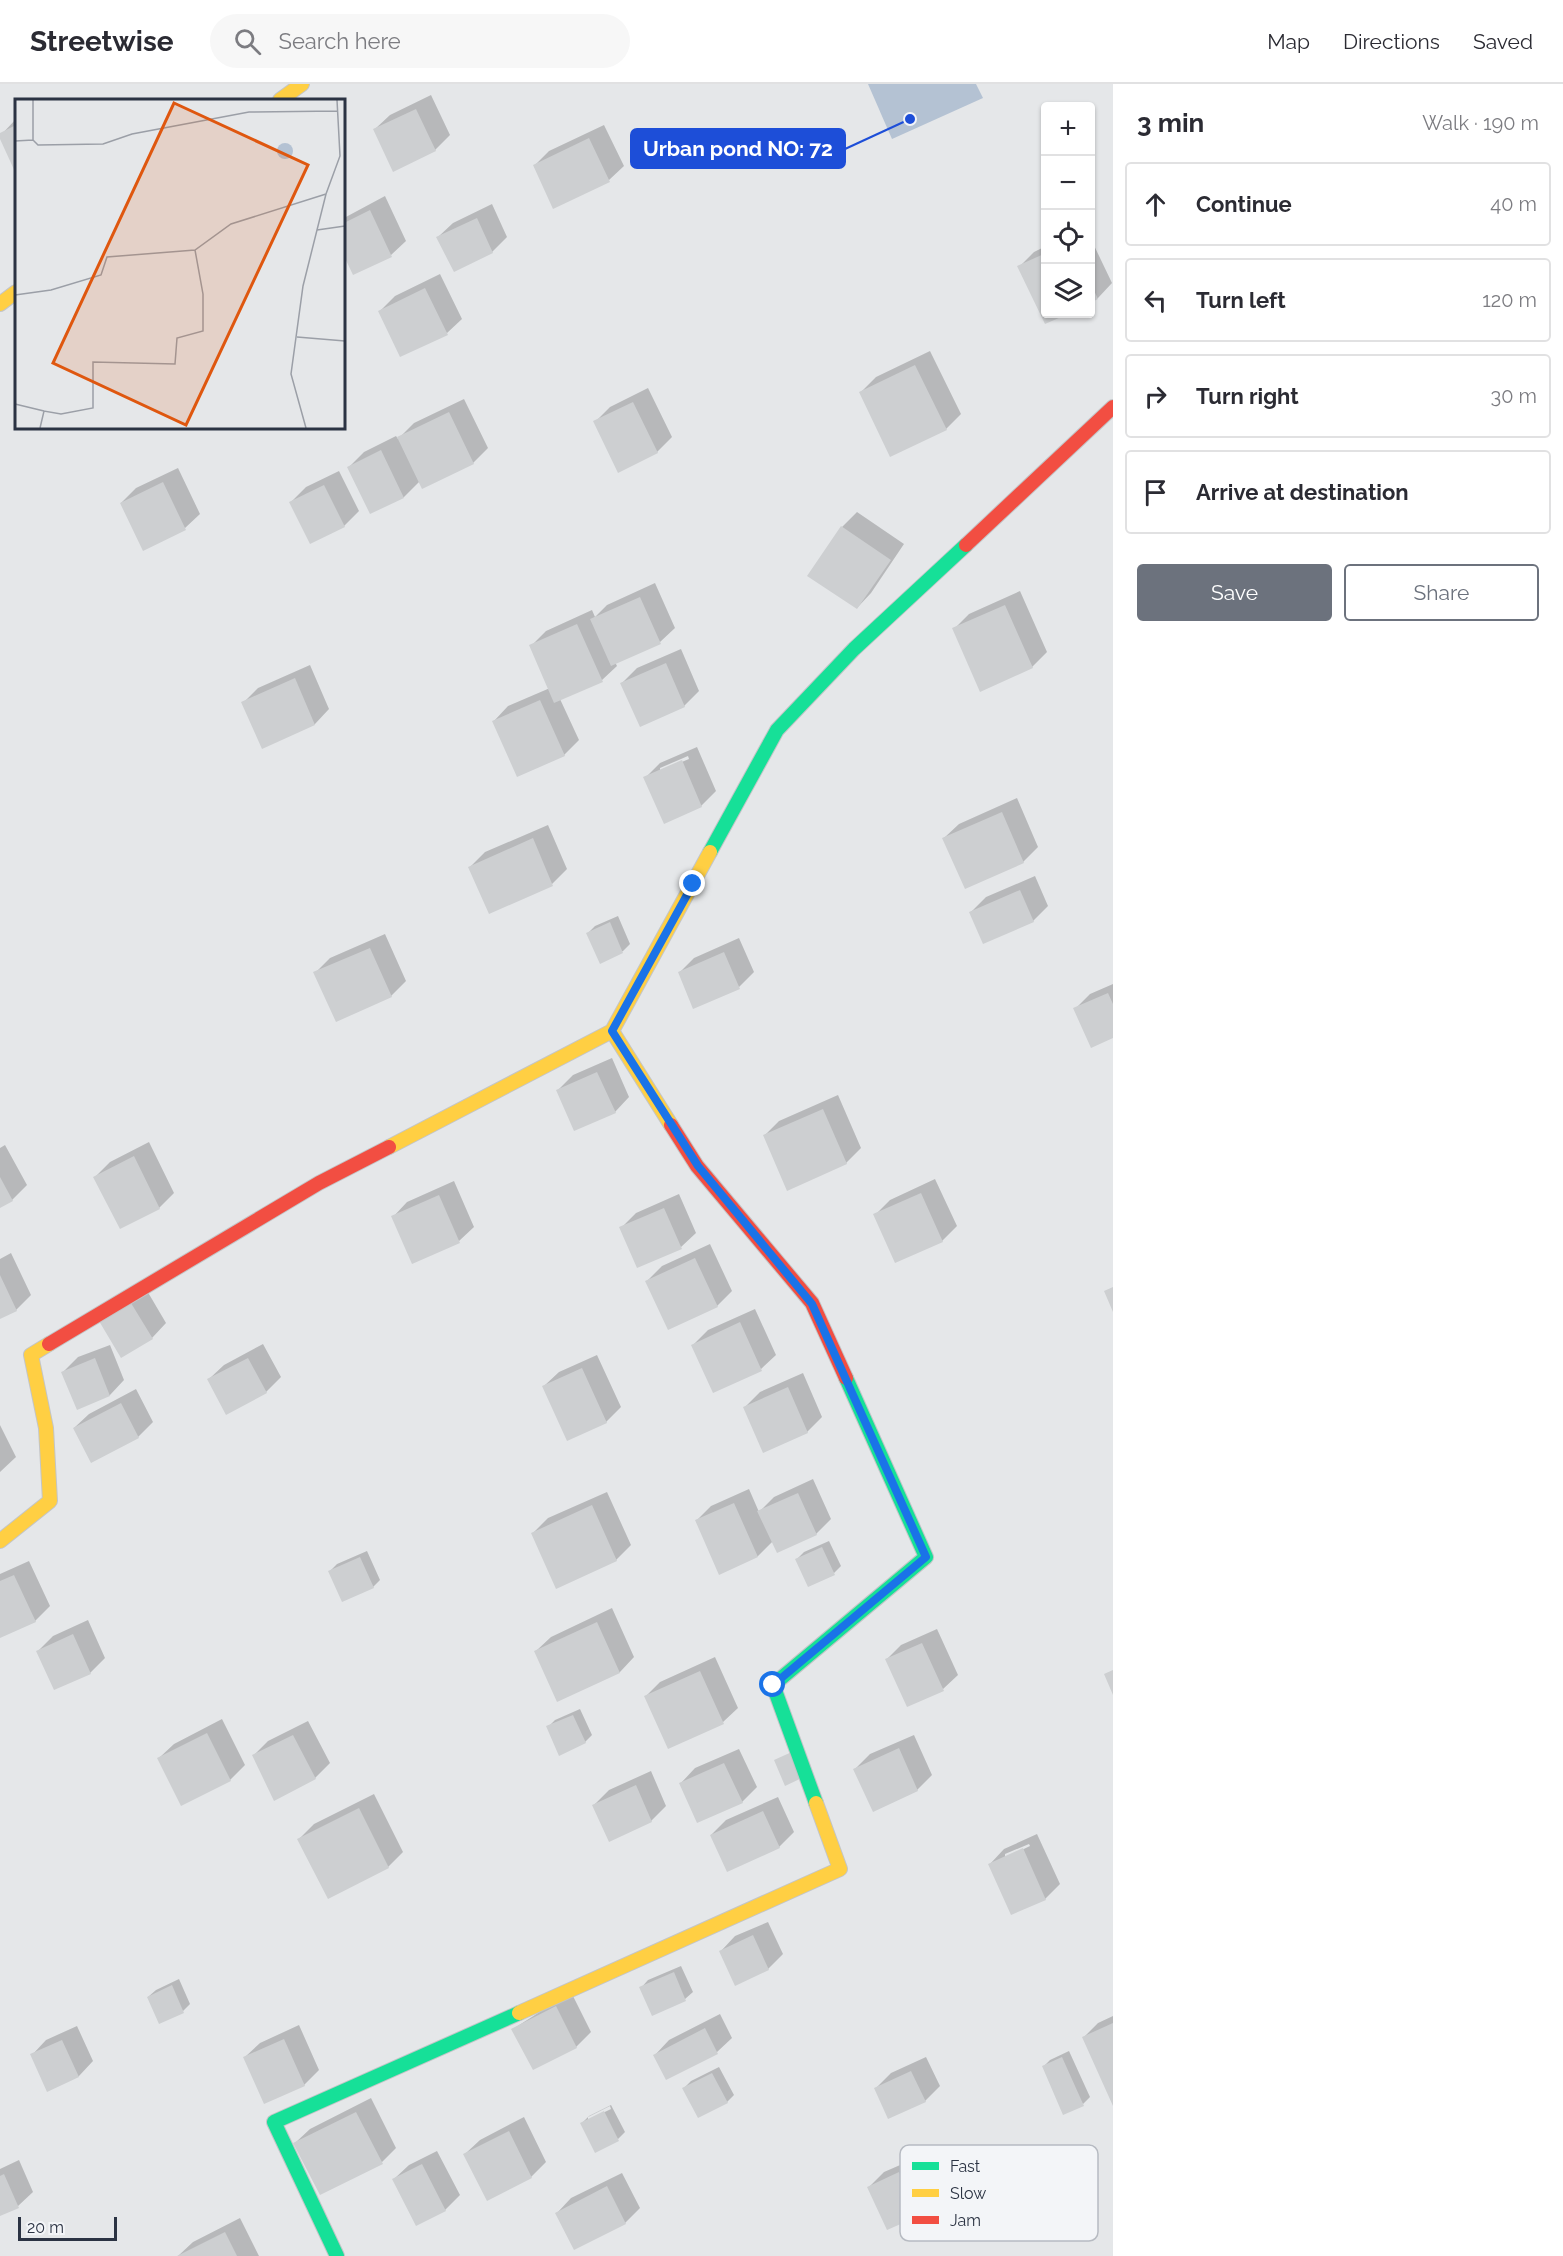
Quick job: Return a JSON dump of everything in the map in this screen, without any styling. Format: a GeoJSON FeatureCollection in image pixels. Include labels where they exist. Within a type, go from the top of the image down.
{"type":"FeatureCollection","features":[{"type":"Feature","properties":{"kind":"street"},"geometry":{"type":"LineString","coordinates":[[281,99],[302,84]]}},
{"type":"Feature","properties":{"kind":"street"},"geometry":{"type":"LineString","coordinates":[[0,304],[15,293]]}},
{"type":"Feature","properties":{"kind":"street"},"geometry":{"type":"LineString","coordinates":[[0,1541],[50,1501],[46,1428],[31,1355],[319,1183],[612,1031],[777,730],[854,649],[1113,407]]}},
{"type":"Feature","properties":{"kind":"street"},"geometry":{"type":"LineString","coordinates":[[337,2256],[274,2122],[840,1869],[773,1685],[926,1557],[812,1304],[698,1166],[612,1031]]}},
{"type":"Feature","properties":{"kind":"water"},"geometry":{"type":"Polygon","coordinates":[[[868,84],[976,84],[983,98],[892,139],[868,84]]]}},
{"type":"Feature","properties":{"kind":"building"},"geometry":{"type":"Polygon","coordinates":[[[416,109],[436,151],[393,172],[373,129],[416,109]]]}},
{"type":"Feature","properties":{"kind":"building"},"geometry":{"type":"Polygon","coordinates":[[[15,126],[15,172],[0,139],[0,133],[15,126]]]}},
{"type":"Feature","properties":{"kind":"building"},"geometry":{"type":"Polygon","coordinates":[[[589,138],[610,182],[553,209],[533,165],[589,138]]]}},
{"type":"Feature","properties":{"kind":"building"},"geometry":{"type":"Polygon","coordinates":[[[370,210],[392,257],[353,275],[345,258],[345,222],[370,210]]]}},
{"type":"Feature","properties":{"kind":"building"},"geometry":{"type":"Polygon","coordinates":[[[477,218],[493,253],[454,272],[436,237],[477,218]]]}},
{"type":"Feature","properties":{"kind":"building"},"geometry":{"type":"Polygon","coordinates":[[[1041,255],[1041,316],[1017,266],[1041,255]]]}},
{"type":"Feature","properties":{"kind":"building"},"geometry":{"type":"Polygon","coordinates":[[[425,288],[448,335],[400,357],[378,311],[425,288]]]}},
{"type":"Feature","properties":{"kind":"building"},"geometry":{"type":"Polygon","coordinates":[[[1042,318],[1059,318],[1045,324],[1042,318]]]}},
{"type":"Feature","properties":{"kind":"building"},"geometry":{"type":"Polygon","coordinates":[[[915,365],[947,430],[890,457],[859,392],[915,365]]]}},
{"type":"Feature","properties":{"kind":"building"},"geometry":{"type":"Polygon","coordinates":[[[633,402],[658,453],[618,473],[593,421],[633,402]]]}},
{"type":"Feature","properties":{"kind":"building"},"geometry":{"type":"Polygon","coordinates":[[[449,412],[474,464],[422,489],[397,437],[449,412]]]}},
{"type":"Feature","properties":{"kind":"building"},"geometry":{"type":"Polygon","coordinates":[[[381,450],[404,498],[370,514],[347,467],[381,450]]]}},
{"type":"Feature","properties":{"kind":"building"},"geometry":{"type":"Polygon","coordinates":[[[163,482],[186,530],[143,551],[120,503],[163,482]]]}},
{"type":"Feature","properties":{"kind":"building"},"geometry":{"type":"Polygon","coordinates":[[[324,485],[345,527],[310,544],[289,502],[324,485]]]}},
{"type":"Feature","properties":{"kind":"building"},"geometry":{"type":"Polygon","coordinates":[[[841,526],[891,560],[857,609],[807,576],[841,526]]]}},
{"type":"Feature","properties":{"kind":"building"},"geometry":{"type":"Polygon","coordinates":[[[640,597],[661,644],[611,666],[590,619],[640,597]]]}},
{"type":"Feature","properties":{"kind":"building"},"geometry":{"type":"Polygon","coordinates":[[[1005,605],[1033,668],[980,692],[952,628],[1005,605]]]}},
{"type":"Feature","properties":{"kind":"building"},"geometry":{"type":"Polygon","coordinates":[[[577,624],[603,682],[554,703],[529,645],[577,624]]]}},
{"type":"Feature","properties":{"kind":"building"},"geometry":{"type":"Polygon","coordinates":[[[666,663],[685,707],[640,727],[620,683],[666,663]]]}},
{"type":"Feature","properties":{"kind":"building"},"geometry":{"type":"Polygon","coordinates":[[[295,678],[315,725],[262,749],[241,702],[295,678]]]}},
{"type":"Feature","properties":{"kind":"building"},"geometry":{"type":"Polygon","coordinates":[[[540,700],[565,756],[517,777],[492,721],[540,700]]]}},
{"type":"Feature","properties":{"kind":"building"},"geometry":{"type":"Polygon","coordinates":[[[682,760],[702,807],[664,824],[643,777],[682,760]]]}},
{"type":"Feature","properties":{"kind":"building"},"geometry":{"type":"Polygon","coordinates":[[[1002,812],[1024,863],[965,889],[942,838],[1002,812]]]}},
{"type":"Feature","properties":{"kind":"building"},"geometry":{"type":"Polygon","coordinates":[[[533,838],[553,886],[489,914],[468,867],[533,838]]]}},
{"type":"Feature","properties":{"kind":"building"},"geometry":{"type":"Polygon","coordinates":[[[1020,890],[1034,922],[983,944],[969,912],[1020,890]]]}},
{"type":"Feature","properties":{"kind":"building"},"geometry":{"type":"Polygon","coordinates":[[[610,922],[623,953],[600,964],[586,933],[610,922]]]}},
{"type":"Feature","properties":{"kind":"building"},"geometry":{"type":"Polygon","coordinates":[[[370,948],[392,997],[336,1022],[313,972],[370,948]]]}},
{"type":"Feature","properties":{"kind":"building"},"geometry":{"type":"Polygon","coordinates":[[[724,952],[740,989],[693,1009],[678,972],[724,952]]]}},
{"type":"Feature","properties":{"kind":"building"},"geometry":{"type":"Polygon","coordinates":[[[1108,993],[1113,1004],[1113,1038],[1091,1048],[1073,1008],[1108,993]]]}},
{"type":"Feature","properties":{"kind":"building"},"geometry":{"type":"Polygon","coordinates":[[[597,1072],[616,1113],[574,1131],[556,1090],[597,1072]]]}},
{"type":"Feature","properties":{"kind":"building"},"geometry":{"type":"Polygon","coordinates":[[[823,1109],[847,1164],[787,1191],[763,1135],[823,1109]]]}},
{"type":"Feature","properties":{"kind":"building"},"geometry":{"type":"Polygon","coordinates":[[[134,1156],[160,1209],[120,1229],[93,1177],[134,1156]]]}},
{"type":"Feature","properties":{"kind":"building"},"geometry":{"type":"Polygon","coordinates":[[[0,1177],[13,1201],[0,1208],[0,1177]]]}},
{"type":"Feature","properties":{"kind":"building"},"geometry":{"type":"Polygon","coordinates":[[[921,1193],[943,1242],[895,1263],[873,1214],[921,1193]]]}},
{"type":"Feature","properties":{"kind":"building"},"geometry":{"type":"Polygon","coordinates":[[[439,1195],[460,1243],[412,1264],[391,1216],[439,1195]]]}},
{"type":"Feature","properties":{"kind":"building"},"geometry":{"type":"Polygon","coordinates":[[[664,1208],[682,1249],[637,1268],[619,1227],[664,1208]]]}},
{"type":"Feature","properties":{"kind":"building"},"geometry":{"type":"Polygon","coordinates":[[[695,1258],[718,1307],[668,1330],[645,1281],[695,1258]]]}},
{"type":"Feature","properties":{"kind":"building"},"geometry":{"type":"Polygon","coordinates":[[[0,1275],[17,1311],[0,1319],[0,1275]]]}},
{"type":"Feature","properties":{"kind":"building"},"geometry":{"type":"Polygon","coordinates":[[[1113,1287],[1113,1312],[1104,1291],[1113,1287]]]}},
{"type":"Feature","properties":{"kind":"building"},"geometry":{"type":"Polygon","coordinates":[[[131,1303],[153,1339],[121,1358],[99,1321],[131,1303]]]}},
{"type":"Feature","properties":{"kind":"building"},"geometry":{"type":"Polygon","coordinates":[[[740,1322],[762,1371],[713,1393],[691,1345],[740,1322]]]}},
{"type":"Feature","properties":{"kind":"building"},"geometry":{"type":"Polygon","coordinates":[[[95,1358],[110,1396],[77,1410],[61,1372],[95,1358]]]}},
{"type":"Feature","properties":{"kind":"building"},"geometry":{"type":"Polygon","coordinates":[[[248,1358],[267,1393],[226,1415],[207,1379],[248,1358]]]}},
{"type":"Feature","properties":{"kind":"building"},"geometry":{"type":"Polygon","coordinates":[[[582,1368],[607,1423],[567,1441],[542,1386],[582,1368]]]}},
{"type":"Feature","properties":{"kind":"building"},"geometry":{"type":"Polygon","coordinates":[[[788,1387],[808,1433],[763,1453],[743,1407],[788,1387]]]}},
{"type":"Feature","properties":{"kind":"building"},"geometry":{"type":"Polygon","coordinates":[[[121,1403],[139,1438],[91,1463],[73,1428],[121,1403]]]}},
{"type":"Feature","properties":{"kind":"building"},"geometry":{"type":"Polygon","coordinates":[[[798,1493],[817,1535],[777,1553],[757,1511],[798,1493]]]}},
{"type":"Feature","properties":{"kind":"building"},"geometry":{"type":"Polygon","coordinates":[[[734,1503],[758,1557],[719,1575],[695,1520],[734,1503]]]}},
{"type":"Feature","properties":{"kind":"building"},"geometry":{"type":"Polygon","coordinates":[[[592,1505],[617,1561],[556,1589],[531,1533],[592,1505]]]}},
{"type":"Feature","properties":{"kind":"building"},"geometry":{"type":"Polygon","coordinates":[[[822,1547],[835,1575],[808,1587],[795,1559],[822,1547]]]}},
{"type":"Feature","properties":{"kind":"building"},"geometry":{"type":"Polygon","coordinates":[[[360,1557],[374,1588],[342,1602],[328,1571],[360,1557]]]}},
{"type":"Feature","properties":{"kind":"building"},"geometry":{"type":"Polygon","coordinates":[[[14,1575],[36,1622],[0,1638],[0,1581],[14,1575]]]}},
{"type":"Feature","properties":{"kind":"building"},"geometry":{"type":"Polygon","coordinates":[[[597,1622],[620,1673],[557,1702],[534,1651],[597,1622]]]}},
{"type":"Feature","properties":{"kind":"building"},"geometry":{"type":"Polygon","coordinates":[[[73,1634],[91,1674],[54,1690],[36,1651],[73,1634]]]}},
{"type":"Feature","properties":{"kind":"building"},"geometry":{"type":"Polygon","coordinates":[[[922,1643],[944,1691],[907,1707],[885,1659],[922,1643]]]}},
{"type":"Feature","properties":{"kind":"building"},"geometry":{"type":"Polygon","coordinates":[[[1113,1670],[1113,1695],[1104,1674],[1113,1670]]]}},
{"type":"Feature","properties":{"kind":"building"},"geometry":{"type":"Polygon","coordinates":[[[700,1671],[724,1724],[668,1749],[644,1696],[700,1671]]]}},
{"type":"Feature","properties":{"kind":"building"},"geometry":{"type":"Polygon","coordinates":[[[573,1715],[586,1743],[559,1756],[546,1726],[573,1715]]]}},
{"type":"Feature","properties":{"kind":"building"},"geometry":{"type":"Polygon","coordinates":[[[207,1733],[231,1781],[181,1806],[157,1758],[207,1733]]]}},
{"type":"Feature","properties":{"kind":"building"},"geometry":{"type":"Polygon","coordinates":[[[293,1735],[316,1779],[274,1801],[252,1755],[293,1735]]]}},
{"type":"Feature","properties":{"kind":"building"},"geometry":{"type":"Polygon","coordinates":[[[899,1748],[918,1791],[873,1812],[853,1769],[899,1748]]]}},
{"type":"Feature","properties":{"kind":"building"},"geometry":{"type":"Polygon","coordinates":[[[794,1751],[806,1776],[785,1786],[774,1760],[794,1751]]]}},
{"type":"Feature","properties":{"kind":"building"},"geometry":{"type":"Polygon","coordinates":[[[724,1763],[743,1803],[697,1823],[679,1783],[724,1763]]]}},
{"type":"Feature","properties":{"kind":"building"},"geometry":{"type":"Polygon","coordinates":[[[636,1785],[652,1822],[609,1842],[592,1805],[636,1785]]]}},
{"type":"Feature","properties":{"kind":"building"},"geometry":{"type":"Polygon","coordinates":[[[359,1808],[389,1868],[328,1899],[297,1839],[359,1808]]]}},
{"type":"Feature","properties":{"kind":"building"},"geometry":{"type":"Polygon","coordinates":[[[763,1811],[780,1848],[727,1872],[710,1835],[763,1811]]]}},
{"type":"Feature","properties":{"kind":"building"},"geometry":{"type":"Polygon","coordinates":[[[1023,1848],[1046,1900],[1011,1915],[988,1864],[1023,1848]]]}},
{"type":"Feature","properties":{"kind":"building"},"geometry":{"type":"Polygon","coordinates":[[[753,1935],[769,1970],[735,1986],[719,1951],[753,1935]]]}},
{"type":"Feature","properties":{"kind":"building"},"geometry":{"type":"Polygon","coordinates":[[[674,1972],[686,2001],[652,2016],[639,1987],[674,1972]]]}},
{"type":"Feature","properties":{"kind":"building"},"geometry":{"type":"Polygon","coordinates":[[[172,1985],[184,2013],[159,2024],[147,1997],[172,1985]]]}},
{"type":"Feature","properties":{"kind":"building"},"geometry":{"type":"Polygon","coordinates":[[[556,2006],[577,2048],[533,2070],[511,2029],[556,2006]]]}},
{"type":"Feature","properties":{"kind":"building"},"geometry":{"type":"Polygon","coordinates":[[[1113,2023],[1113,2106],[1082,2037],[1113,2023]]]}},
{"type":"Feature","properties":{"kind":"building"},"geometry":{"type":"Polygon","coordinates":[[[705,2028],[718,2054],[666,2080],[653,2055],[705,2028]]]}},
{"type":"Feature","properties":{"kind":"building"},"geometry":{"type":"Polygon","coordinates":[[[284,2039],[305,2086],[264,2104],[243,2057],[284,2039]]]}},
{"type":"Feature","properties":{"kind":"building"},"geometry":{"type":"Polygon","coordinates":[[[62,2040],[79,2077],[47,2092],[30,2054],[62,2040]]]}},
{"type":"Feature","properties":{"kind":"building"},"geometry":{"type":"Polygon","coordinates":[[[1062,2057],[1084,2106],[1063,2115],[1042,2066],[1062,2057]]]}},
{"type":"Feature","properties":{"kind":"building"},"geometry":{"type":"Polygon","coordinates":[[[911,2071],[926,2102],[888,2119],[874,2088],[911,2071]]]}},
{"type":"Feature","properties":{"kind":"building"},"geometry":{"type":"Polygon","coordinates":[[[712,2073],[728,2103],[698,2118],[682,2088],[712,2073]]]}},
{"type":"Feature","properties":{"kind":"building"},"geometry":{"type":"Polygon","coordinates":[[[604,2111],[619,2141],[595,2153],[580,2123],[604,2111]]]}},
{"type":"Feature","properties":{"kind":"building"},"geometry":{"type":"Polygon","coordinates":[[[356,2112],[383,2164],[320,2195],[293,2143],[356,2112]]]}},
{"type":"Feature","properties":{"kind":"building"},"geometry":{"type":"Polygon","coordinates":[[[509,2131],[532,2178],[487,2201],[463,2154],[509,2131]]]}},
{"type":"Feature","properties":{"kind":"building"},"geometry":{"type":"Polygon","coordinates":[[[422,2164],[446,2211],[416,2226],[392,2179],[422,2164]]]}},
{"type":"Feature","properties":{"kind":"building"},"geometry":{"type":"Polygon","coordinates":[[[899,2172],[900,2224],[887,2230],[867,2187],[899,2172]]]}},
{"type":"Feature","properties":{"kind":"building"},"geometry":{"type":"Polygon","coordinates":[[[4,2174],[19,2208],[0,2216],[0,2176],[4,2174]]]}},
{"type":"Feature","properties":{"kind":"building"},"geometry":{"type":"Polygon","coordinates":[[[607,2186],[626,2224],[574,2250],[555,2213],[607,2186]]]}},
{"type":"Feature","properties":{"kind":"building"},"geometry":{"type":"Polygon","coordinates":[[[225,2232],[237,2256],[177,2256],[225,2232]]]}},
{"type":"Feature","properties":{"kind":"traffic: fast"},"geometry":{"type":"LineString","coordinates":[[710,852],[777,730],[854,649],[966,545]]}},
{"type":"Feature","properties":{"kind":"traffic: fast"},"geometry":{"type":"LineString","coordinates":[[816,1803],[773,1685],[926,1557],[846,1378]]}},
{"type":"Feature","properties":{"kind":"traffic: fast"},"geometry":{"type":"LineString","coordinates":[[337,2256],[274,2122],[519,2013]]}},
{"type":"Feature","properties":{"kind":"traffic: slow"},"geometry":{"type":"LineString","coordinates":[[281,99],[302,84]]}},
{"type":"Feature","properties":{"kind":"traffic: slow"},"geometry":{"type":"LineString","coordinates":[[0,304],[15,293]]}},
{"type":"Feature","properties":{"kind":"traffic: slow"},"geometry":{"type":"LineString","coordinates":[[389,1147],[612,1031],[710,852]]}},
{"type":"Feature","properties":{"kind":"traffic: slow"},"geometry":{"type":"LineString","coordinates":[[612,1031],[671,1125]]}},
{"type":"Feature","properties":{"kind":"traffic: slow"},"geometry":{"type":"LineString","coordinates":[[0,1541],[50,1501],[46,1428],[31,1355],[49,1344]]}},
{"type":"Feature","properties":{"kind":"traffic: slow"},"geometry":{"type":"LineString","coordinates":[[519,2013],[840,1869],[816,1803]]}},
{"type":"Feature","properties":{"kind":"traffic: jam"},"geometry":{"type":"LineString","coordinates":[[966,545],[1113,407]]}},
{"type":"Feature","properties":{"kind":"traffic: jam"},"geometry":{"type":"LineString","coordinates":[[671,1125],[697,1166],[812,1303],[846,1378]]}},
{"type":"Feature","properties":{"kind":"traffic: jam"},"geometry":{"type":"LineString","coordinates":[[49,1344],[319,1183],[389,1147]]}},
{"type":"Feature","properties":{"kind":"place","name":"Urban pond NO: 72"},"geometry":{"type":"Point","coordinates":[910,119]}},
{"type":"Feature","properties":{"kind":"route"},"geometry":{"type":"LineString","coordinates":[[693,884],[612,1031],[698,1166],[812,1304],[926,1557],[773,1685]]}}]}
